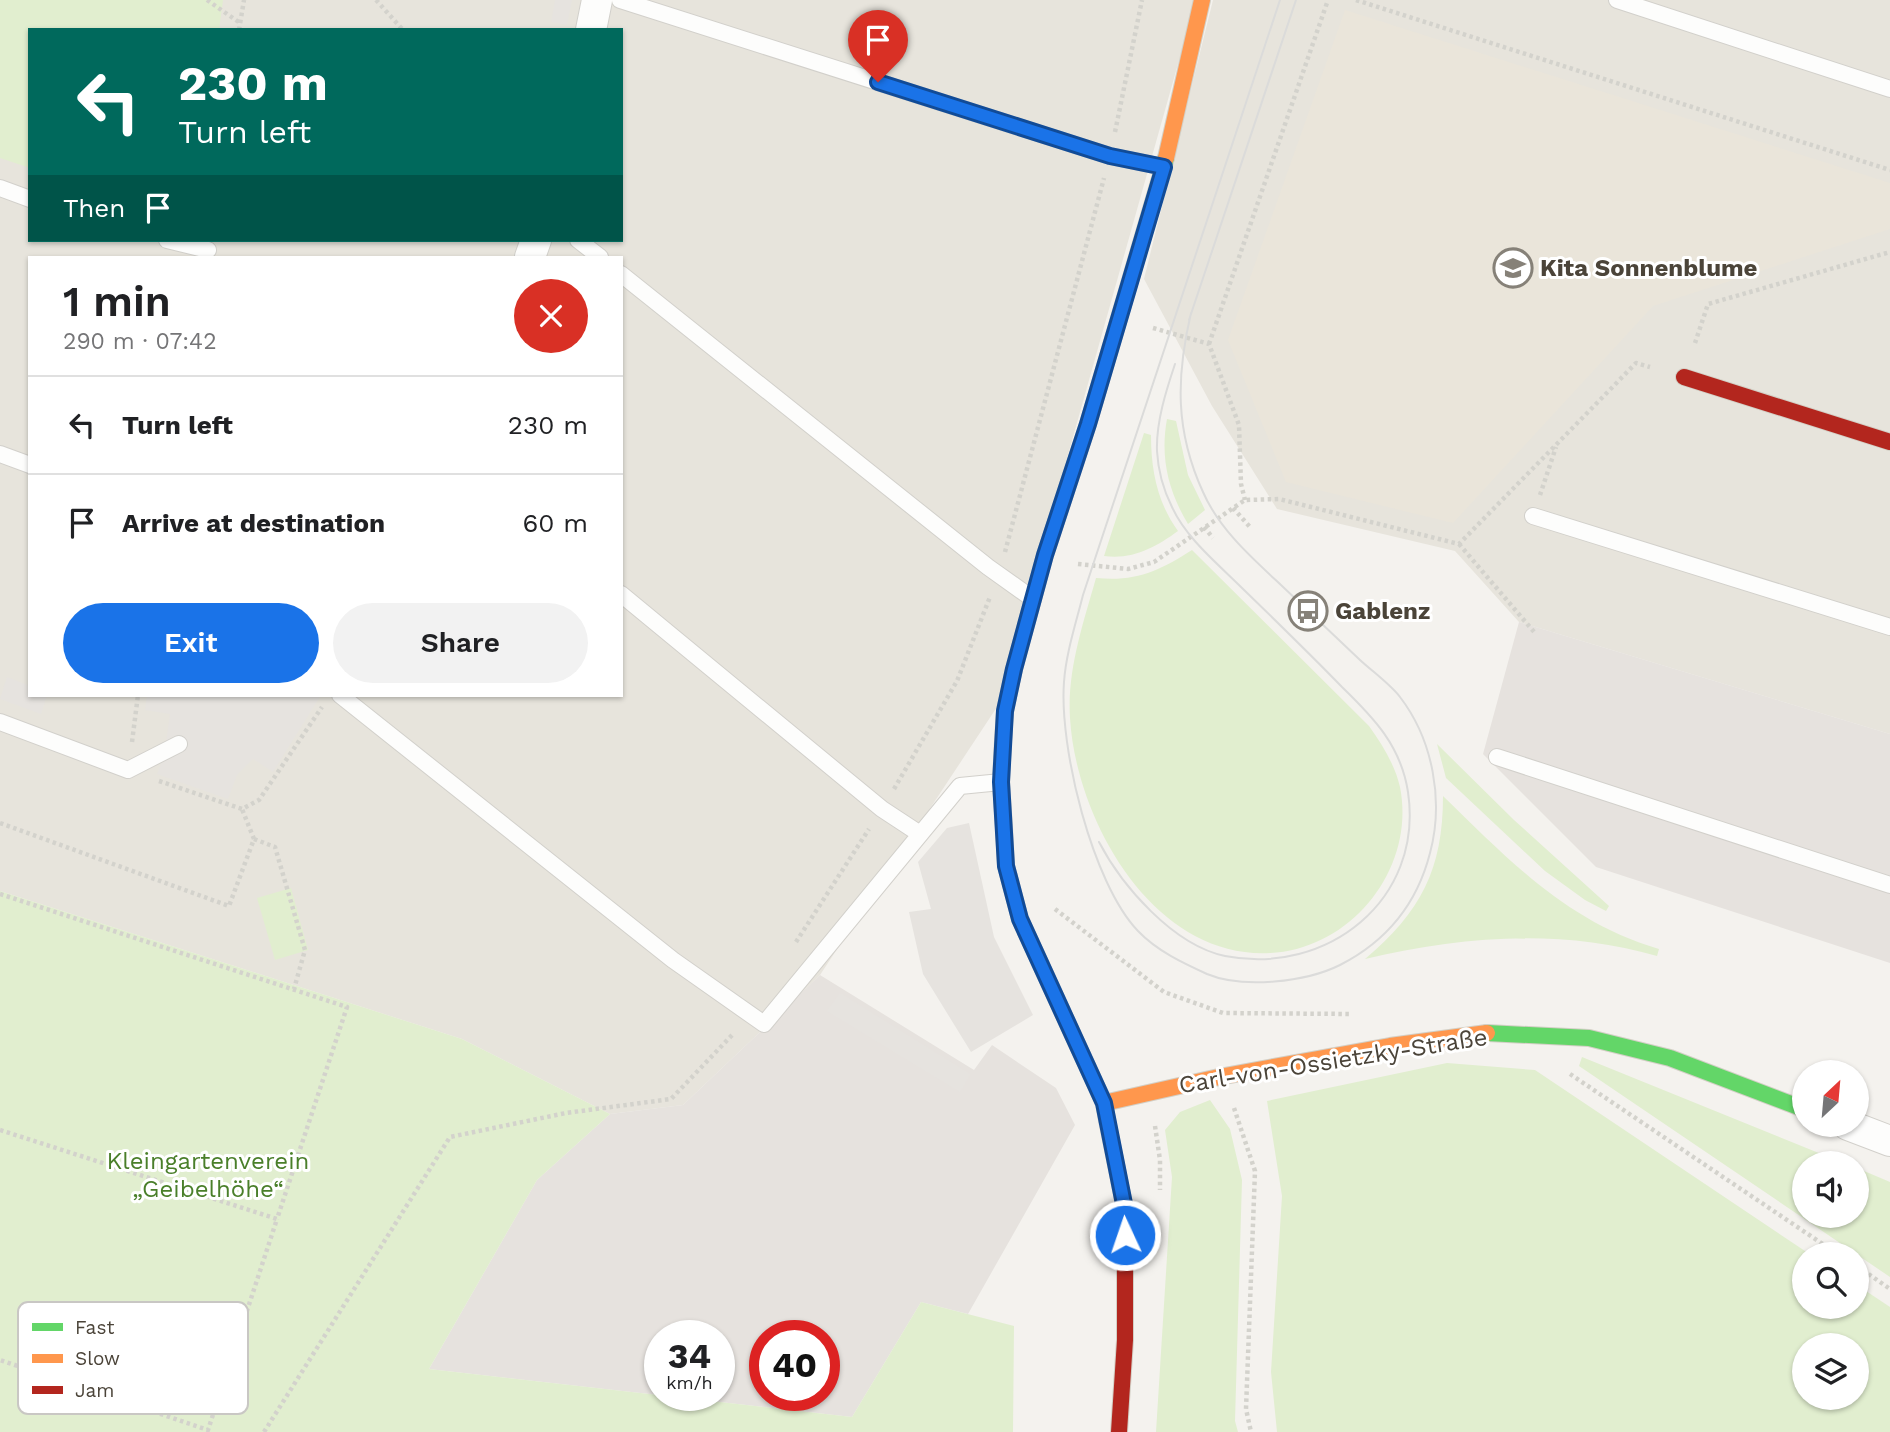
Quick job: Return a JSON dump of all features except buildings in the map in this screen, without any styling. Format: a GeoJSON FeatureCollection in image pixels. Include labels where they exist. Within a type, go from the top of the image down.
{"type":"FeatureCollection","features":[{"type":"Feature","properties":{"kind":"street"},"geometry":{"type":"LineString","coordinates":[[591,28],[597,0]]}},
{"type":"Feature","properties":{"kind":"street"},"geometry":{"type":"LineString","coordinates":[[1119,1432],[1125,1339],[1125,1209],[1104,1103],[1020,919],[1006,866],[1001,782],[1005,711],[1045,555],[1120,320],[1164,167],[1202,0]]}},
{"type":"Feature","properties":{"kind":"street"},"geometry":{"type":"LineString","coordinates":[[1684,377],[1890,442]]}},
{"type":"Feature","properties":{"kind":"street","name":"Carl-von-Ossietzky-Straße"},"geometry":{"type":"LineString","coordinates":[[1104,1103],[1219,1077],[1390,1046],[1484,1033],[1589,1038],[1670,1058],[1792,1104]]}},
{"type":"Feature","properties":{"kind":"street"},"geometry":{"type":"LineString","coordinates":[[1869,1133],[1890,1141]]}},
{"type":"Feature","properties":{"kind":"lane"},"geometry":{"type":"LineString","coordinates":[[620,0],[1110,156],[1164,167]]}},
{"type":"Feature","properties":{"kind":"lane"},"geometry":{"type":"LineString","coordinates":[[1617,0],[1890,89]]}},
{"type":"Feature","properties":{"kind":"lane"},"geometry":{"type":"LineString","coordinates":[[0,188],[28,198]]}},
{"type":"Feature","properties":{"kind":"lane"},"geometry":{"type":"LineString","coordinates":[[175,242],[208,250]]}},
{"type":"Feature","properties":{"kind":"lane"},"geometry":{"type":"LineString","coordinates":[[581,242],[599,256]]}},
{"type":"Feature","properties":{"kind":"lane"},"geometry":{"type":"LineString","coordinates":[[623,276],[998,575],[1033,599]]}},
{"type":"Feature","properties":{"kind":"lane"},"geometry":{"type":"LineString","coordinates":[[0,454],[28,464]]}},
{"type":"Feature","properties":{"kind":"lane"},"geometry":{"type":"LineString","coordinates":[[1533,516],[1890,627]]}},
{"type":"Feature","properties":{"kind":"lane"},"geometry":{"type":"LineString","coordinates":[[623,596],[882,809],[920,834]]}},
{"type":"Feature","properties":{"kind":"lane"},"geometry":{"type":"LineString","coordinates":[[343,697],[663,952],[764,1024],[960,786],[1001,782]]}},
{"type":"Feature","properties":{"kind":"lane"},"geometry":{"type":"LineString","coordinates":[[0,722],[128,770],[179,744]]}},
{"type":"Feature","properties":{"kind":"lane"},"geometry":{"type":"LineString","coordinates":[[1497,758],[1890,885]]}},
{"type":"Feature","properties":{"kind":"path"},"geometry":{"type":"LineString","coordinates":[[206,0],[240,23]]}},
{"type":"Feature","properties":{"kind":"path"},"geometry":{"type":"LineString","coordinates":[[239,28],[244,0]]}},
{"type":"Feature","properties":{"kind":"path"},"geometry":{"type":"LineString","coordinates":[[376,0],[401,28]]}},
{"type":"Feature","properties":{"kind":"path"},"geometry":{"type":"LineString","coordinates":[[794,946],[882,809],[957,681],[998,575],[1110,156],[1142,0]]}},
{"type":"Feature","properties":{"kind":"path"},"geometry":{"type":"LineString","coordinates":[[1245,500],[1241,484],[1238,425],[1209,344],[1328,0]]}},
{"type":"Feature","properties":{"kind":"path"},"geometry":{"type":"LineString","coordinates":[[1356,0],[1890,170]]}},
{"type":"Feature","properties":{"kind":"path"},"geometry":{"type":"LineString","coordinates":[[1459,544],[1636,363],[1684,377],[1708,304],[1890,252]]}},
{"type":"Feature","properties":{"kind":"path"},"geometry":{"type":"LineString","coordinates":[[1120,320],[1209,344]]}},
{"type":"Feature","properties":{"kind":"path"},"geometry":{"type":"LineString","coordinates":[[1533,516],[1557,445]]}},
{"type":"Feature","properties":{"kind":"path"},"geometry":{"type":"LineString","coordinates":[[1006,547],[1085,565],[1128,569],[1154,562],[1245,500],[1279,499],[1459,544],[1535,633]]}},
{"type":"Feature","properties":{"kind":"path"},"geometry":{"type":"LineString","coordinates":[[1233,508],[1250,527]]}},
{"type":"Feature","properties":{"kind":"path"},"geometry":{"type":"LineString","coordinates":[[1204,527],[1213,538]]}},
{"type":"Feature","properties":{"kind":"path"},"geometry":{"type":"LineString","coordinates":[[138,697],[128,770],[242,809],[259,800],[324,705]]}},
{"type":"Feature","properties":{"kind":"path"},"geometry":{"type":"LineString","coordinates":[[0,823],[229,906],[254,839],[242,809]]}},
{"type":"Feature","properties":{"kind":"path"},"geometry":{"type":"LineString","coordinates":[[254,839],[275,847],[305,950],[294,989]]}},
{"type":"Feature","properties":{"kind":"path"},"geometry":{"type":"LineString","coordinates":[[0,894],[347,1007],[248,1308]]}},
{"type":"Feature","properties":{"kind":"path"},"geometry":{"type":"LineString","coordinates":[[1051,906],[1164,992],[1223,1013],[1359,1013]]}},
{"type":"Feature","properties":{"kind":"path"},"geometry":{"type":"LineString","coordinates":[[264,1432],[450,1137],[566,1113],[671,1099],[706,1065],[750,1014]]}},
{"type":"Feature","properties":{"kind":"path"},"geometry":{"type":"LineString","coordinates":[[1566,1072],[1820,1242]]}},
{"type":"Feature","properties":{"kind":"path"},"geometry":{"type":"LineString","coordinates":[[1219,1077],[1237,1116],[1255,1171],[1246,1409],[1251,1432]]}},
{"type":"Feature","properties":{"kind":"path"},"geometry":{"type":"LineString","coordinates":[[0,1130],[277,1219]]}},
{"type":"Feature","properties":{"kind":"path"},"geometry":{"type":"LineString","coordinates":[[1869,1274],[1890,1289]]}},
{"type":"Feature","properties":{"kind":"path"},"geometry":{"type":"LineString","coordinates":[[0,1360],[18,1366]]}},
{"type":"Feature","properties":{"kind":"path"},"geometry":{"type":"LineString","coordinates":[[160,1414],[208,1430],[213,1414]]}},
{"type":"Feature","properties":{"kind":"shaded area"},"geometry":{"type":"Polygon","coordinates":[[[0,0],[1196,0],[997,707],[820,975],[683,1105],[610,1114],[462,1039],[0,891],[0,0]]]}},
{"type":"Feature","properties":{"kind":"shaded area"},"geometry":{"type":"Polygon","coordinates":[[[555,0],[572,0],[567,25],[551,22],[555,0]]]}},
{"type":"Feature","properties":{"kind":"shaded area"},"geometry":{"type":"Polygon","coordinates":[[[1213,0],[1890,0],[1890,734],[1519,622],[1455,551],[1277,509],[1212,406],[1144,279],[1213,0]]]}},
{"type":"Feature","properties":{"kind":"shaded area","name":"Kita Sonnenblume"},"geometry":{"type":"Polygon","coordinates":[[[1345,10],[1890,183],[1890,229],[1653,306],[1453,523],[1286,482],[1228,340],[1345,10]]]}},
{"type":"Feature","properties":{"kind":"shaded area"},"geometry":{"type":"Polygon","coordinates":[[[1519,622],[1890,734],[1890,963],[1596,867],[1483,754],[1519,622]]]}},
{"type":"Feature","properties":{"kind":"shaded area"},"geometry":{"type":"Polygon","coordinates":[[[7,677],[28,685],[28,697],[46,697],[41,714],[0,699],[7,677]]]}},
{"type":"Feature","properties":{"kind":"shaded area"},"geometry":{"type":"Polygon","coordinates":[[[147,697],[320,697],[273,772],[253,759],[237,775],[228,799],[157,774],[164,756],[170,714],[145,710],[147,697]]]}},
{"type":"Feature","properties":{"kind":"shaded area"},"geometry":{"type":"Polygon","coordinates":[[[969,823],[994,937],[1033,1015],[971,1052],[923,974],[909,912],[931,909],[918,862],[947,828],[969,823]]]}},
{"type":"Feature","properties":{"kind":"shaded area"},"geometry":{"type":"Polygon","coordinates":[[[820,975],[974,1070],[992,1045],[1056,1088],[1075,1125],[968,1314],[921,1302],[852,1417],[799,1411],[840,1411],[840,1320],[749,1320],[749,1405],[735,1404],[735,1320],[644,1320],[644,1393],[429,1369],[537,1180],[610,1114],[683,1105],[820,975]]]}},
{"type":"Feature","properties":{"kind":"shaded area"},"geometry":{"type":"Polygon","coordinates":[[[840,993],[970,1074],[960,1092],[827,1011],[840,993]]]}},
{"type":"Feature","properties":{"kind":"green space"},"geometry":{"type":"Polygon","coordinates":[[[0,0],[223,0],[219,28],[28,28],[28,167],[0,158],[0,0]]]}},
{"type":"Feature","properties":{"kind":"green space"},"geometry":{"type":"Polygon","coordinates":[[[1167,419],[1176,421],[1188,475],[1205,510],[1188,524],[1175,499],[1167,473],[1167,419]]]}},
{"type":"Feature","properties":{"kind":"green space"},"geometry":{"type":"Polygon","coordinates":[[[1144,433],[1151,435],[1152,461],[1160,497],[1178,531],[1144,551],[1125,556],[1104,556],[1144,433]]]}},
{"type":"Feature","properties":{"kind":"green space"},"geometry":{"type":"Polygon","coordinates":[[[1192,550],[1369,726],[1388,755],[1400,787],[1402,817],[1398,847],[1388,874],[1372,899],[1351,920],[1327,937],[1300,948],[1270,953],[1228,949],[1190,933],[1157,908],[1128,876],[1105,839],[1087,799],[1076,758],[1070,700],[1077,647],[1096,578],[1123,578],[1147,573],[1192,550]]]}},
{"type":"Feature","properties":{"kind":"green space"},"geometry":{"type":"Polygon","coordinates":[[[1437,744],[1514,820],[1609,906],[1606,911],[1585,900],[1545,871],[1446,778],[1437,744]]]}},
{"type":"Feature","properties":{"kind":"green space"},"geometry":{"type":"Polygon","coordinates":[[[1443,796],[1492,844],[1542,887],[1596,923],[1659,949],[1657,956],[1584,941],[1511,938],[1438,945],[1365,959],[1401,924],[1425,887],[1439,846],[1443,796]]]}},
{"type":"Feature","properties":{"kind":"green space"},"geometry":{"type":"Polygon","coordinates":[[[291,888],[308,950],[275,960],[257,898],[291,888]]]}},
{"type":"Feature","properties":{"kind":"green space","name":"Kleingartenverein „Geibelhöhe“"},"geometry":{"type":"Polygon","coordinates":[[[0,891],[462,1039],[610,1114],[537,1180],[429,1369],[644,1393],[644,1411],[735,1411],[735,1404],[749,1405],[749,1411],[799,1411],[852,1417],[921,1302],[1014,1326],[1013,1432],[0,1432],[0,891]]]}},
{"type":"Feature","properties":{"kind":"green space"},"geometry":{"type":"Polygon","coordinates":[[[1582,1057],[1814,1151],[1792,1151],[1792,1211],[1579,1066],[1582,1057]]]}},
{"type":"Feature","properties":{"kind":"green space"},"geometry":{"type":"Polygon","coordinates":[[[1447,1063],[1535,1070],[1792,1242],[1792,1319],[1869,1319],[1869,1293],[1890,1307],[1890,1432],[1277,1432],[1271,1372],[1282,1196],[1267,1101],[1447,1063]]]}},
{"type":"Feature","properties":{"kind":"green space"},"geometry":{"type":"Polygon","coordinates":[[[1210,1100],[1230,1129],[1242,1180],[1235,1421],[1238,1432],[1156,1432],[1172,1177],[1165,1130],[1180,1112],[1210,1100]]]}},
{"type":"Feature","properties":{"kind":"green space"},"geometry":{"type":"Polygon","coordinates":[[[1869,1173],[1890,1182],[1890,1277],[1869,1263],[1869,1242],[1838,1242],[1818,1228],[1869,1228],[1869,1173]]]}},
{"type":"Feature","properties":{"kind":"tram line"},"geometry":{"type":"LineString","coordinates":[[1191,313],[1181,382],[1183,425],[1194,469],[1210,506],[1227,531],[1248,553],[1400,697],[1421,732],[1433,772],[1436,813],[1434,833],[1424,871],[1408,905],[1386,932],[1357,955],[1326,971],[1292,979],[1256,982],[1222,979],[1171,956],[1153,945],[1138,931],[1121,909],[1093,848],[1073,777],[1064,709],[1067,660],[1083,595],[1280,0]]}},
{"type":"Feature","properties":{"kind":"tram line"},"geometry":{"type":"LineString","coordinates":[[1189,320],[1296,0]]}},
{"type":"Feature","properties":{"kind":"tram line"},"geometry":{"type":"LineString","coordinates":[[1099,842],[1135,895],[1168,927],[1206,950],[1225,956],[1263,959],[1299,954],[1332,941],[1361,922],[1384,897],[1400,866],[1409,831],[1408,792],[1404,776],[1384,734],[1354,699],[1203,550],[1185,529],[1172,507],[1160,473],[1157,440],[1162,407],[1175,364]]}},
{"type":"Feature","properties":{"kind":"traffic: fast"},"geometry":{"type":"LineString","coordinates":[[1004,828],[1001,782],[1003,741],[1005,711],[1014,669],[1045,555],[1088,424],[1166,158]]}},
{"type":"Feature","properties":{"kind":"traffic: fast"},"geometry":{"type":"LineString","coordinates":[[1487,1033],[1589,1038],[1670,1058],[1792,1104]]}},
{"type":"Feature","properties":{"kind":"traffic: slow"},"geometry":{"type":"LineString","coordinates":[[1166,158],[1202,0]]}},
{"type":"Feature","properties":{"kind":"traffic: slow"},"geometry":{"type":"LineString","coordinates":[[1004,828],[1006,866],[1020,919],[1104,1103],[1107,1120]]}},
{"type":"Feature","properties":{"kind":"traffic: slow"},"geometry":{"type":"LineString","coordinates":[[1104,1103],[1219,1077],[1390,1046],[1487,1033]]}},
{"type":"Feature","properties":{"kind":"traffic: jam"},"geometry":{"type":"LineString","coordinates":[[1684,377],[1890,442]]}},
{"type":"Feature","properties":{"kind":"traffic: jam"},"geometry":{"type":"LineString","coordinates":[[1107,1120],[1125,1209],[1125,1340],[1119,1432]]}},
{"type":"Feature","properties":{"kind":"place","name":"Kita Sonnenblume"},"geometry":{"type":"Point","coordinates":[1513,268]}},
{"type":"Feature","properties":{"kind":"place","name":"Gablenz"},"geometry":{"type":"Point","coordinates":[1308,611]}},
{"type":"Feature","properties":{"kind":"route"},"geometry":{"type":"LineString","coordinates":[[878,82],[1110,156],[1164,167],[1120,320],[1045,555],[1014,669],[1005,711],[1001,782],[1006,866],[1020,919],[1104,1103],[1125,1209],[1125,1235]]}}]}
